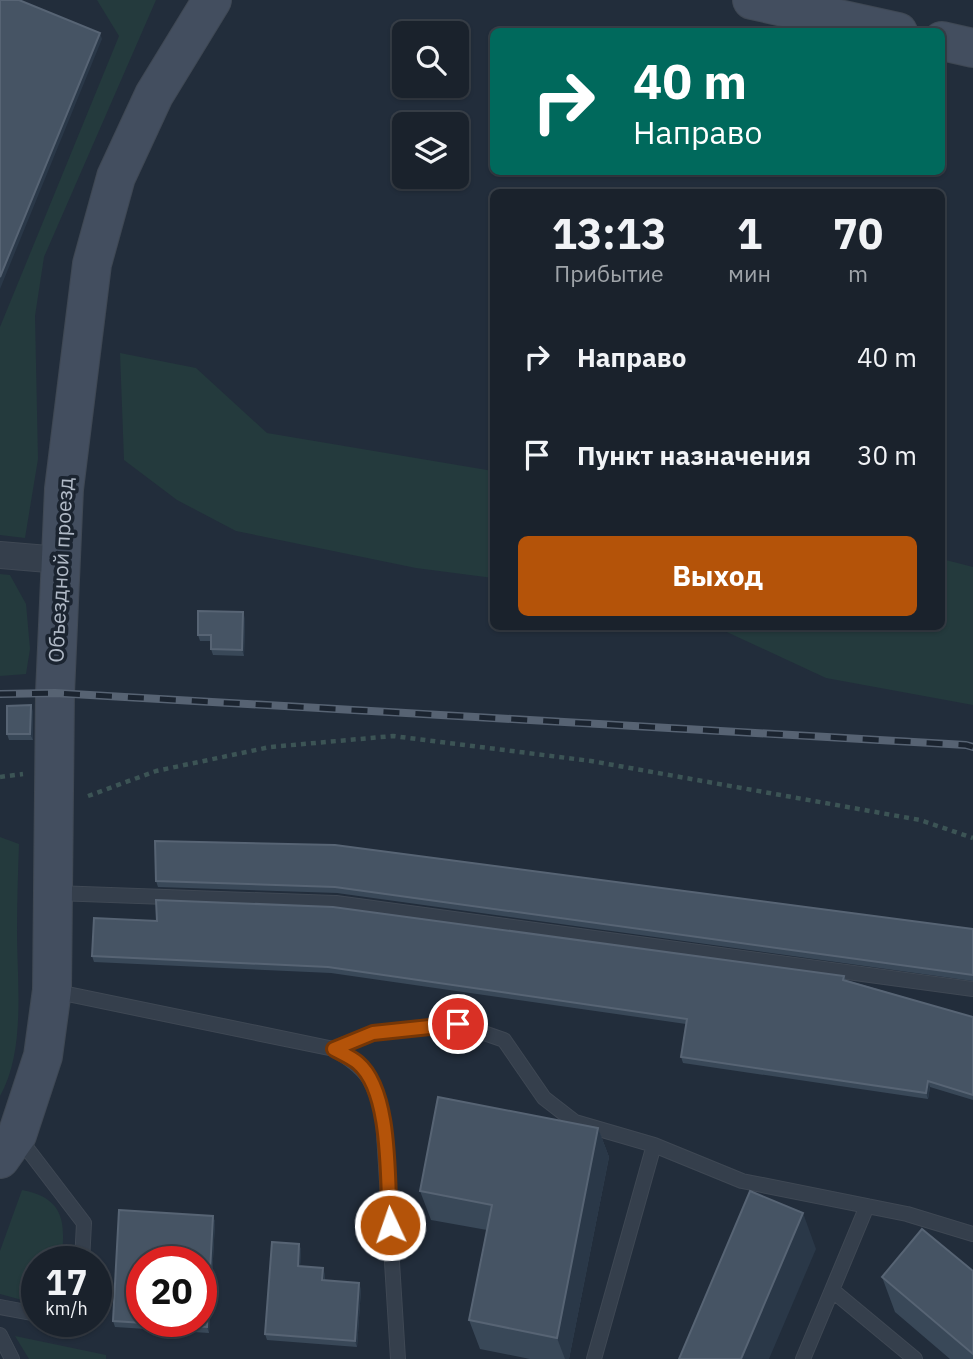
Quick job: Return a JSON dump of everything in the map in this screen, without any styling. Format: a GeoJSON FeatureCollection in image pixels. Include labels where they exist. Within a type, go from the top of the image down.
{"type":"FeatureCollection","features":[{"type":"Feature","properties":{"kind":"main road","name":"Объездной проезд"},"geometry":{"type":"LineString","coordinates":[[8,1147],[43,1056],[52,990],[55,693],[60,560],[64,489],[92,264],[116,177],[154,95],[212,0]]}},
{"type":"Feature","properties":{"kind":"main road"},"geometry":{"type":"LineString","coordinates":[[752,0],[880,28]]}},
{"type":"Feature","properties":{"kind":"main road"},"geometry":{"type":"LineString","coordinates":[[945,42],[973,48]]}},
{"type":"Feature","properties":{"kind":"street"},"geometry":{"type":"LineString","coordinates":[[186,44],[190,0]]}},
{"type":"Feature","properties":{"kind":"street"},"geometry":{"type":"LineString","coordinates":[[0,555],[60,560]]}},
{"type":"Feature","properties":{"kind":"lane"},"geometry":{"type":"LineString","coordinates":[[54,893],[336,904],[973,989]]}},
{"type":"Feature","properties":{"kind":"lane"},"geometry":{"type":"LineString","coordinates":[[52,990],[334,1049],[358,1063],[376,1088],[383,1117],[398,1359]]}},
{"type":"Feature","properties":{"kind":"lane"},"geometry":{"type":"LineString","coordinates":[[334,1049],[373,1033],[458,1024],[504,1040],[544,1098],[575,1122],[654,1144],[742,1181],[907,1214],[973,1234]]}},
{"type":"Feature","properties":{"kind":"lane"},"geometry":{"type":"LineString","coordinates":[[594,1359],[654,1144]]}},
{"type":"Feature","properties":{"kind":"lane"},"geometry":{"type":"LineString","coordinates":[[8,1147],[84,1223],[83,1246]]}},
{"type":"Feature","properties":{"kind":"lane"},"geometry":{"type":"LineString","coordinates":[[803,1359],[867,1206]]}},
{"type":"Feature","properties":{"kind":"lane"},"geometry":{"type":"LineString","coordinates":[[832,1290],[915,1359]]}},
{"type":"Feature","properties":{"kind":"lane"},"geometry":{"type":"LineString","coordinates":[[0,1307],[21,1311]]}},
{"type":"Feature","properties":{"kind":"lane"},"geometry":{"type":"LineString","coordinates":[[0,1335],[12,1359]]}},
{"type":"Feature","properties":{"kind":"path"},"geometry":{"type":"LineString","coordinates":[[54,809],[169,768],[270,747],[393,736],[592,761],[920,820],[973,838]]}},
{"type":"Feature","properties":{"kind":"green space"},"geometry":{"type":"Polygon","coordinates":[[[97,0],[156,0],[44,257],[35,316],[38,459],[25,538],[0,535],[0,327],[119,36],[97,0]]]}},
{"type":"Feature","properties":{"kind":"green space"},"geometry":{"type":"Polygon","coordinates":[[[120,353],[196,368],[267,433],[490,470],[490,578],[416,568],[236,531],[177,500],[124,460],[120,353]]]}},
{"type":"Feature","properties":{"kind":"green space"},"geometry":{"type":"Polygon","coordinates":[[[945,560],[973,567],[973,705],[826,678],[722,630],[945,630],[945,560]]]}},
{"type":"Feature","properties":{"kind":"green space"},"geometry":{"type":"Polygon","coordinates":[[[0,574],[10,575],[26,604],[30,649],[26,674],[0,676],[0,574]]]}},
{"type":"Feature","properties":{"kind":"green space"},"geometry":{"type":"Polygon","coordinates":[[[0,837],[19,844],[17,1037],[14,1058],[0,1096],[0,837]]]}},
{"type":"Feature","properties":{"kind":"green space"},"geometry":{"type":"Polygon","coordinates":[[[22,1190],[47,1199],[55,1206],[62,1224],[62,1246],[21,1246],[21,1300],[0,1294],[0,1251],[22,1190]]]}},
{"type":"Feature","properties":{"kind":"green space"},"geometry":{"type":"Polygon","coordinates":[[[15,1336],[106,1355],[106,1359],[29,1359],[15,1336]]]}},
{"type":"Feature","properties":{"kind":"building"},"geometry":{"type":"Polygon","coordinates":[[[0,0],[19,0],[100,33],[0,277],[0,0]]]}},
{"type":"Feature","properties":{"kind":"building"},"geometry":{"type":"Polygon","coordinates":[[[198,611],[243,612],[242,650],[211,649],[211,635],[198,635],[198,611]]]}},
{"type":"Feature","properties":{"kind":"building"},"geometry":{"type":"Polygon","coordinates":[[[31,705],[30,734],[7,734],[7,706],[31,705]]]}},
{"type":"Feature","properties":{"kind":"building"},"geometry":{"type":"Polygon","coordinates":[[[155,841],[335,845],[973,929],[973,975],[335,887],[156,881],[155,841]]]}},
{"type":"Feature","properties":{"kind":"building"},"geometry":{"type":"Polygon","coordinates":[[[156,900],[333,907],[844,976],[843,980],[973,1017],[973,1095],[928,1081],[926,1093],[681,1057],[687,1019],[328,967],[92,956],[94,918],[157,921],[156,900]]]}},
{"type":"Feature","properties":{"kind":"building"},"geometry":{"type":"Polygon","coordinates":[[[438,1097],[598,1128],[557,1338],[469,1320],[492,1205],[420,1191],[438,1097]]]}},
{"type":"Feature","properties":{"kind":"building"},"geometry":{"type":"Polygon","coordinates":[[[750,1191],[803,1213],[741,1359],[679,1359],[750,1191]]]}},
{"type":"Feature","properties":{"kind":"building"},"geometry":{"type":"Polygon","coordinates":[[[119,1210],[213,1216],[211,1246],[126,1246],[126,1322],[113,1321],[119,1210]]]}},
{"type":"Feature","properties":{"kind":"building"},"geometry":{"type":"Polygon","coordinates":[[[922,1229],[973,1271],[973,1354],[882,1277],[922,1229]]]}},
{"type":"Feature","properties":{"kind":"building"},"geometry":{"type":"Polygon","coordinates":[[[272,1242],[299,1244],[298,1266],[323,1268],[322,1280],[359,1283],[355,1341],[265,1334],[272,1242]]]}},
{"type":"Feature","properties":{"kind":"railway"},"geometry":{"type":"LineString","coordinates":[[0,694],[55,693],[973,747]]}},
{"type":"Feature","properties":{"kind":"route"},"geometry":{"type":"LineString","coordinates":[[390,1225],[383,1117],[376,1088],[358,1063],[334,1049],[373,1033],[458,1024]]}}]}
